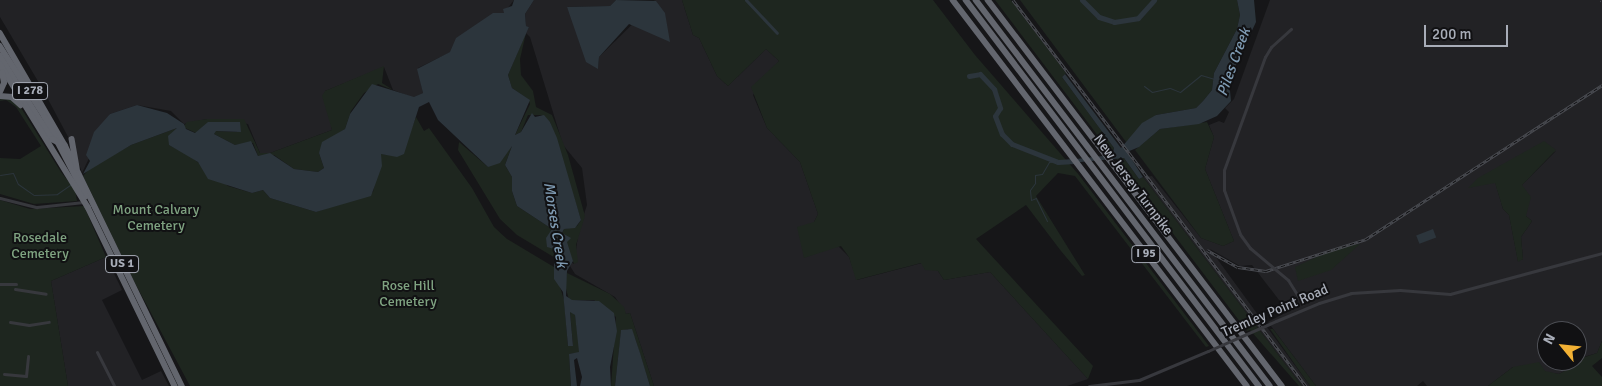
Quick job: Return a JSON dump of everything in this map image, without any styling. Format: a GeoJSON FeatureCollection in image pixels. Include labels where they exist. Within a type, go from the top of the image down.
{"type":"FeatureCollection","features":[{"type":"Feature","properties":{"kind":"highway","name":"I 95"},"geometry":{"type":"LineString","coordinates":[[954,0],[1247,386]]}},
{"type":"Feature","properties":{"kind":"highway","name":"New Jersey Turnpike"},"geometry":{"type":"LineString","coordinates":[[966,0],[1259,386]]}},
{"type":"Feature","properties":{"kind":"highway","name":"New Jersey Turnpike"},"geometry":{"type":"LineString","coordinates":[[976,0],[1270,386]]}},
{"type":"Feature","properties":{"kind":"highway","name":"New Jersey Turnpike"},"geometry":{"type":"LineString","coordinates":[[988,0],[1282,386]]}},
{"type":"Feature","properties":{"kind":"highway","name":"US 1"},"geometry":{"type":"LineString","coordinates":[[0,32],[77,170],[182,386]]}},
{"type":"Feature","properties":{"kind":"highway","name":"I 278"},"geometry":{"type":"LineString","coordinates":[[0,47],[61,143]]}},
{"type":"Feature","properties":{"kind":"highway"},"geometry":{"type":"LineString","coordinates":[[0,47],[40,125]]}},
{"type":"Feature","properties":{"kind":"highway"},"geometry":{"type":"LineString","coordinates":[[0,56],[40,125]]}},
{"type":"Feature","properties":{"kind":"highway","name":"US 1"},"geometry":{"type":"LineString","coordinates":[[0,64],[40,125],[85,202],[175,386]]}},
{"type":"Feature","properties":{"kind":"highway"},"geometry":{"type":"LineString","coordinates":[[0,68],[4,81],[0,92]]}},
{"type":"Feature","properties":{"kind":"highway"},"geometry":{"type":"LineString","coordinates":[[0,96],[17,99],[52,140],[61,143],[97,225]]}},
{"type":"Feature","properties":{"kind":"highway"},"geometry":{"type":"LineString","coordinates":[[72,139],[77,170]]}},
{"type":"Feature","properties":{"kind":"street"},"geometry":{"type":"LineString","coordinates":[[1291,29],[1265,57],[1224,170],[1224,190],[1240,234],[1250,248],[1288,280],[1305,309]]}},
{"type":"Feature","properties":{"kind":"street"},"geometry":{"type":"LineString","coordinates":[[0,198],[37,207],[85,202]]}},
{"type":"Feature","properties":{"kind":"street","name":"Tremley Point Road"},"geometry":{"type":"LineString","coordinates":[[1089,386],[1140,380],[1305,309],[1359,292],[1400,290],[1450,294],[1602,253]]}},
{"type":"Feature","properties":{"kind":"street"},"geometry":{"type":"LineString","coordinates":[[0,284],[16,284]]}},
{"type":"Feature","properties":{"kind":"street"},"geometry":{"type":"LineString","coordinates":[[15,289],[46,294]]}},
{"type":"Feature","properties":{"kind":"street"},"geometry":{"type":"LineString","coordinates":[[10,322],[29,325],[49,322]]}},
{"type":"Feature","properties":{"kind":"street"},"geometry":{"type":"LineString","coordinates":[[97,352],[114,386]]}},
{"type":"Feature","properties":{"kind":"street"},"geometry":{"type":"LineString","coordinates":[[4,374],[26,376],[28,356]]}},
{"type":"Feature","properties":{"kind":"shaded area"},"geometry":{"type":"Polygon","coordinates":[[[0,0],[514,0],[504,13],[451,52],[418,68],[423,93],[414,98],[393,90],[384,67],[325,91],[332,130],[270,153],[260,153],[248,124],[207,119],[184,124],[171,111],[137,105],[110,114],[82,173],[74,148],[42,88],[0,17],[0,0]]]}},
{"type":"Feature","properties":{"kind":"shaded area"},"geometry":{"type":"Polygon","coordinates":[[[534,0],[616,0],[610,6],[567,7],[598,68],[599,57],[656,1],[653,0],[682,0],[693,35],[699,38],[717,76],[728,86],[766,49],[779,61],[753,95],[767,128],[800,162],[818,214],[814,222],[849,257],[857,280],[922,263],[938,271],[944,280],[990,272],[1088,379],[1067,386],[654,386],[630,313],[626,314],[615,297],[575,274],[570,266],[571,262],[574,264],[579,229],[587,205],[582,168],[563,145],[530,37],[526,33],[529,27],[526,26],[525,14],[534,0]]]}},
{"type":"Feature","properties":{"kind":"shaded area"},"geometry":{"type":"Polygon","coordinates":[[[1270,0],[1602,0],[1602,341],[1597,353],[1587,356],[1587,321],[1537,321],[1537,371],[1513,367],[1488,386],[1427,386],[1423,381],[1417,386],[1316,386],[1268,322],[1294,308],[1279,300],[1252,265],[1240,266],[1210,249],[1310,386],[1302,386],[1143,177],[1152,176],[1201,238],[1223,246],[1234,241],[1205,169],[1214,137],[1209,125],[1219,121],[1224,123],[1229,112],[1225,108],[1234,99],[1270,0]],[[1556,151],[1495,182],[1503,209],[1509,215],[1518,261],[1523,259],[1521,237],[1532,221],[1526,216],[1522,185],[1556,151]]]}},
{"type":"Feature","properties":{"kind":"shaded area"},"geometry":{"type":"Polygon","coordinates":[[[106,257],[122,290],[102,300],[142,380],[161,371],[169,386],[68,386],[51,281],[106,257]]]}},
{"type":"Feature","properties":{"kind":"shaded area"},"geometry":{"type":"Polygon","coordinates":[[[1539,371],[1564,371],[1559,374],[1539,371]]]}},
{"type":"Feature","properties":{"kind":"green space"},"geometry":{"type":"Polygon","coordinates":[[[682,0],[933,0],[975,55],[1079,175],[1209,346],[1206,347],[1075,176],[1058,173],[1036,196],[1085,275],[1082,276],[1026,205],[976,239],[1093,366],[1088,379],[990,272],[944,280],[938,271],[925,270],[921,263],[856,280],[849,257],[841,246],[804,258],[797,227],[814,222],[818,214],[800,162],[767,128],[751,87],[779,61],[766,49],[728,86],[717,76],[699,38],[693,35],[682,0]]]}},
{"type":"Feature","properties":{"kind":"green space"},"geometry":{"type":"Polygon","coordinates":[[[995,0],[1011,0],[1066,73],[1062,77],[1114,148],[1111,153],[995,0]]]}},
{"type":"Feature","properties":{"kind":"green space"},"geometry":{"type":"Polygon","coordinates":[[[1020,0],[1237,0],[1240,15],[1237,29],[1214,73],[1212,90],[1203,101],[1196,108],[1156,115],[1126,142],[1020,0]]]}},
{"type":"Feature","properties":{"kind":"green space"},"geometry":{"type":"Polygon","coordinates":[[[526,33],[520,59],[521,75],[533,91],[536,107],[552,115],[568,155],[585,216],[576,245],[578,262],[574,264],[562,234],[564,229],[577,226],[581,220],[550,122],[541,115],[528,115],[521,132],[515,135],[530,104],[528,99],[512,88],[508,75],[526,33]]]}},
{"type":"Feature","properties":{"kind":"green space"},"geometry":{"type":"Polygon","coordinates":[[[384,66],[382,83],[393,90],[378,84],[364,93],[351,111],[345,129],[332,138],[319,153],[324,168],[318,172],[294,169],[274,155],[258,156],[253,143],[235,145],[214,134],[215,131],[237,132],[236,122],[196,133],[183,127],[187,122],[207,119],[244,119],[260,153],[270,153],[332,130],[322,96],[325,91],[384,66]]]}},
{"type":"Feature","properties":{"kind":"green space"},"geometry":{"type":"Polygon","coordinates":[[[4,95],[18,103],[61,172],[75,190],[77,201],[34,204],[0,194],[0,158],[20,159],[41,146],[16,107],[6,100],[0,101],[0,96],[4,95]]]}},
{"type":"Feature","properties":{"kind":"green space","name":"Rose Hill Cemetery"},"geometry":{"type":"Polygon","coordinates":[[[416,117],[424,131],[429,128],[472,188],[494,227],[507,239],[554,267],[564,300],[568,346],[573,346],[570,311],[575,315],[579,343],[579,353],[569,354],[571,386],[190,386],[135,283],[83,176],[90,168],[131,145],[177,128],[169,145],[190,156],[228,186],[252,193],[263,190],[270,198],[316,212],[373,192],[381,154],[391,155],[405,145],[416,117]]]}},
{"type":"Feature","properties":{"kind":"green space"},"geometry":{"type":"Polygon","coordinates":[[[1207,122],[1214,137],[1205,169],[1234,241],[1223,246],[1201,238],[1135,150],[1160,129],[1207,122]]]}},
{"type":"Feature","properties":{"kind":"green space"},"geometry":{"type":"Polygon","coordinates":[[[1544,141],[1556,150],[1522,185],[1531,197],[1526,216],[1532,221],[1521,237],[1523,259],[1518,262],[1509,215],[1503,209],[1495,183],[1468,188],[1478,178],[1544,141]]]}},
{"type":"Feature","properties":{"kind":"green space"},"geometry":{"type":"Polygon","coordinates":[[[459,142],[488,167],[513,143],[505,165],[512,177],[512,191],[517,206],[552,229],[557,259],[517,235],[500,219],[458,150],[459,142]]]}},
{"type":"Feature","properties":{"kind":"green space"},"geometry":{"type":"Polygon","coordinates":[[[1115,157],[1124,158],[1139,179],[1143,177],[1302,386],[1299,386],[1250,330],[1247,331],[1115,157]]]}},
{"type":"Feature","properties":{"kind":"green space","name":"Rosedale Cemetery"},"geometry":{"type":"Polygon","coordinates":[[[0,200],[30,209],[84,206],[106,257],[51,281],[68,386],[0,386],[0,200]]]}},
{"type":"Feature","properties":{"kind":"green space"},"geometry":{"type":"Polygon","coordinates":[[[1360,244],[1331,270],[1298,281],[1295,267],[1336,248],[1360,244]]]}},
{"type":"Feature","properties":{"kind":"green space"},"geometry":{"type":"Polygon","coordinates":[[[567,273],[610,294],[624,307],[626,314],[630,313],[654,386],[650,386],[635,338],[628,329],[621,331],[615,386],[611,386],[616,317],[594,300],[569,300],[565,285],[567,273]]]}},
{"type":"Feature","properties":{"kind":"green space"},"geometry":{"type":"Polygon","coordinates":[[[1270,329],[1273,329],[1316,386],[1310,386],[1270,329]]]}},
{"type":"Feature","properties":{"kind":"green space"},"geometry":{"type":"Polygon","coordinates":[[[1602,341],[1602,358],[1592,366],[1602,377],[1602,386],[1488,386],[1513,367],[1537,362],[1537,371],[1559,374],[1564,371],[1587,371],[1587,356],[1597,353],[1602,341]]]}},
{"type":"Feature","properties":{"kind":"water","name":"Morses Creek"},"geometry":{"type":"Polygon","coordinates":[[[514,0],[534,0],[525,14],[526,26],[529,27],[508,75],[512,88],[530,100],[515,135],[521,132],[532,113],[535,117],[544,115],[550,122],[557,138],[581,220],[575,228],[564,229],[562,233],[571,238],[567,242],[573,261],[567,271],[566,296],[572,300],[599,301],[614,313],[617,331],[610,367],[611,386],[580,386],[582,377],[577,358],[574,360],[577,386],[571,386],[569,354],[579,352],[575,315],[570,312],[573,346],[568,346],[563,292],[554,279],[554,264],[559,256],[554,249],[547,247],[546,238],[552,229],[517,206],[512,191],[512,177],[505,165],[512,146],[500,163],[488,167],[438,120],[429,102],[419,107],[404,154],[397,157],[381,154],[382,166],[371,196],[316,212],[270,198],[263,190],[252,193],[208,179],[198,162],[169,145],[168,136],[177,128],[131,145],[83,174],[90,161],[86,155],[94,132],[110,114],[137,105],[167,113],[184,124],[186,129],[195,133],[208,122],[240,122],[241,132],[216,131],[214,134],[235,145],[251,141],[258,156],[270,153],[294,169],[318,172],[324,168],[319,153],[322,142],[345,129],[350,114],[372,84],[414,97],[423,93],[417,69],[450,52],[456,38],[493,13],[504,13],[503,9],[512,6],[514,0]]]}},
{"type":"Feature","properties":{"kind":"water"},"geometry":{"type":"Polygon","coordinates":[[[616,0],[656,1],[665,13],[670,42],[629,24],[599,57],[598,69],[586,62],[567,7],[610,6],[616,0]]]}},
{"type":"Feature","properties":{"kind":"water"},"geometry":{"type":"Polygon","coordinates":[[[1237,0],[1254,0],[1256,22],[1229,80],[1231,101],[1217,116],[1199,124],[1160,129],[1139,147],[1127,152],[1143,177],[1139,179],[1124,158],[1070,163],[1067,160],[1112,155],[1114,148],[1062,77],[1065,74],[1121,148],[1142,123],[1156,115],[1196,108],[1212,90],[1214,73],[1237,29],[1240,15],[1237,0]]]}},
{"type":"Feature","properties":{"kind":"water"},"geometry":{"type":"Polygon","coordinates":[[[1433,229],[1436,237],[1419,244],[1416,235],[1433,229]]]}},
{"type":"Feature","properties":{"kind":"water"},"geometry":{"type":"Polygon","coordinates":[[[632,329],[650,386],[615,386],[621,330],[632,329]]]}},
{"type":"Feature","properties":{"kind":"waterway"},"geometry":{"type":"LineString","coordinates":[[746,0],[777,33]]}},
{"type":"Feature","properties":{"kind":"waterway"},"geometry":{"type":"LineString","coordinates":[[1082,0],[1099,17],[1114,22],[1138,18],[1154,0]]}},
{"type":"Feature","properties":{"kind":"waterway","name":"Piles Creek"},"geometry":{"type":"LineString","coordinates":[[969,76],[980,74],[994,89],[1000,108],[995,116],[1002,134],[1012,144],[1058,162],[1074,161]]}},
{"type":"Feature","properties":{"kind":"waterway"},"geometry":{"type":"LineString","coordinates":[[1144,86],[1152,92],[1170,88],[1180,92],[1201,75],[1214,79]]}},
{"type":"Feature","properties":{"kind":"waterway"},"geometry":{"type":"LineString","coordinates":[[1047,221],[1036,198],[1031,200],[1030,190],[1035,183],[1035,175],[1042,174],[1049,162],[1057,161]]}},
{"type":"Feature","properties":{"kind":"waterway"},"geometry":{"type":"LineString","coordinates":[[0,175],[13,173],[18,184],[34,195],[57,194],[70,185]]}},
{"type":"Feature","properties":{"kind":"railway"},"geometry":{"type":"LineString","coordinates":[[1013,0],[1306,386]]}},
{"type":"Feature","properties":{"kind":"railway"},"geometry":{"type":"LineString","coordinates":[[1207,250],[1238,267],[1266,271],[1366,239],[1602,85]]}},
{"type":"Feature","properties":{"kind":"park label","name":"Mount Calvary Cemetery"},"geometry":{"type":"Point","coordinates":[156,218]}}]}
